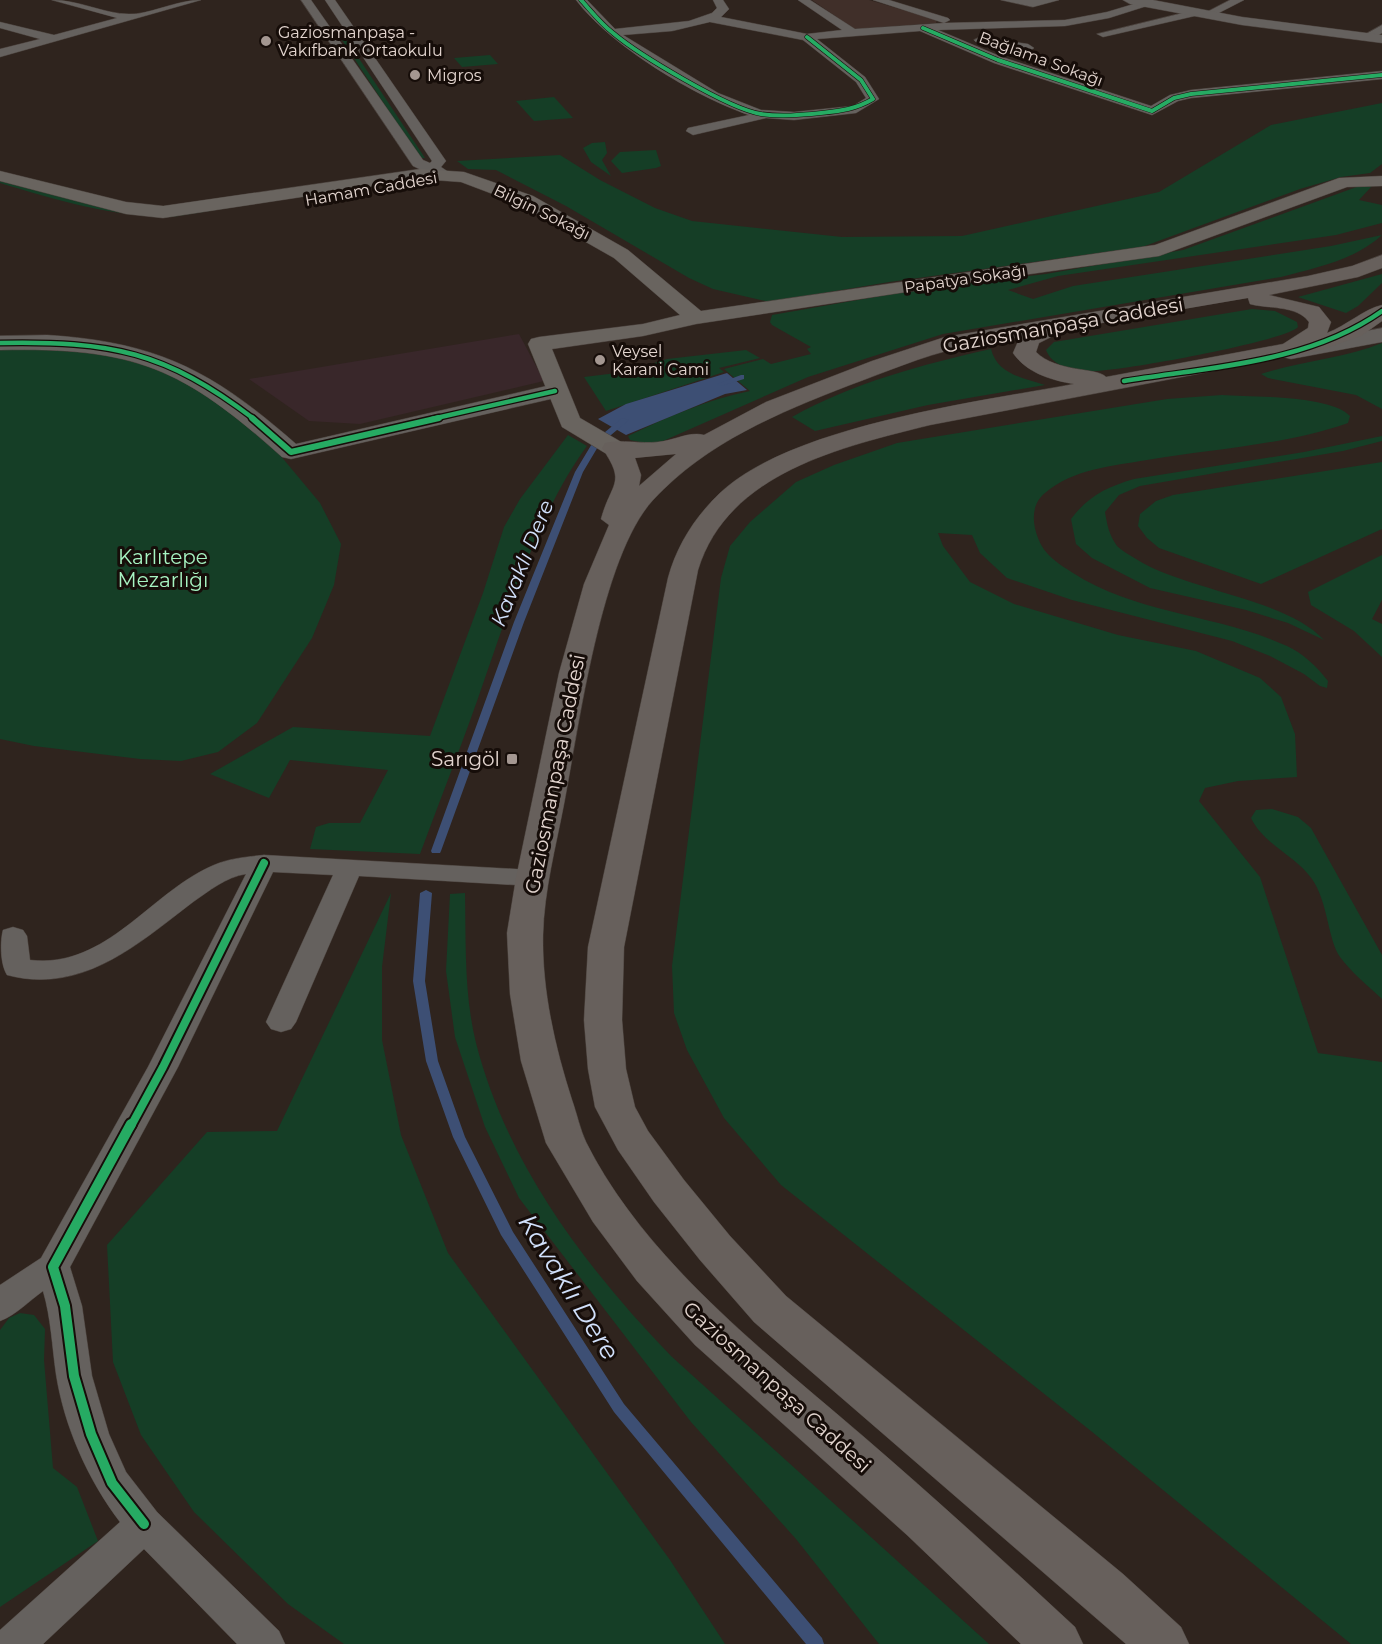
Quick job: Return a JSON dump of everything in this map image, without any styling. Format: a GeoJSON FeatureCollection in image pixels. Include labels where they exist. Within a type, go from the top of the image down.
{"type":"FeatureCollection","features":[{"type":"Feature","properties":{"kind":"main road","name":"Hamam Caddesi"},"geometry":{"type":"LineString","coordinates":[[0,176],[126,208],[163,212],[190,210],[438,172]]}},
{"type":"Feature","properties":{"kind":"main road","name":"Hamam Caddesi"},"geometry":{"type":"LineString","coordinates":[[0,189],[108,218],[165,222],[215,216],[438,172]]}},
{"type":"Feature","properties":{"kind":"main road","name":"Bilgin Sokağı"},"geometry":{"type":"LineString","coordinates":[[438,172],[464,177],[501,190],[563,219],[621,254],[696,318]]}},
{"type":"Feature","properties":{"kind":"main road","name":"Papatya Sokağı"},"geometry":{"type":"LineString","coordinates":[[555,390],[539,344],[643,330],[696,318],[1159,250],[1345,182],[1378,181]]}},
{"type":"Feature","properties":{"kind":"main road","name":"Gaziosmanpaşa Caddesi"},"geometry":{"type":"LineString","coordinates":[[1057,1644],[924,1519],[711,1332],[652,1269],[608,1211],[566,1143],[540,1062],[528,994],[525,933],[533,878],[574,673],[607,556],[620,528],[640,499],[670,468],[727,430],[774,407],[921,352],[984,336],[1308,282],[1358,271],[1382,261]]}},
{"type":"Feature","properties":{"kind":"main road"},"geometry":{"type":"LineString","coordinates":[[1209,298],[1285,304],[1309,311],[1321,324],[1320,330],[1301,344],[1259,357]]}},
{"type":"Feature","properties":{"kind":"main road"},"geometry":{"type":"LineString","coordinates":[[1163,1644],[1105,1592],[771,1309],[715,1248],[632,1140],[615,1107],[607,1069],[603,1020],[606,947],[675,620],[681,578],[699,534],[715,512],[731,496],[772,470],[827,447],[929,418],[1259,357],[1344,335],[1382,311]]}},
{"type":"Feature","properties":{"kind":"main road"},"geometry":{"type":"LineString","coordinates":[[1068,322],[1030,339],[1024,353],[1032,363],[1072,376],[1124,381]]}},
{"type":"Feature","properties":{"kind":"main road"},"geometry":{"type":"LineString","coordinates":[[555,390],[570,422],[614,448],[639,452],[667,451],[727,430]]}},
{"type":"Feature","properties":{"kind":"main road"},"geometry":{"type":"LineString","coordinates":[[607,556],[615,511],[629,478],[627,462],[614,448]]}},
{"type":"Feature","properties":{"kind":"street"},"geometry":{"type":"LineString","coordinates":[[57,0],[129,18]]}},
{"type":"Feature","properties":{"kind":"street"},"geometry":{"type":"LineString","coordinates":[[0,53],[196,0]]}},
{"type":"Feature","properties":{"kind":"street","name":"Bilgin Sokağı"},"geometry":{"type":"LineString","coordinates":[[306,0],[385,119],[418,163],[438,172]]}},
{"type":"Feature","properties":{"kind":"street"},"geometry":{"type":"LineString","coordinates":[[330,0],[439,161],[438,172]]}},
{"type":"Feature","properties":{"kind":"street"},"geometry":{"type":"LineString","coordinates":[[580,0],[612,33],[714,96],[739,107],[767,115]]}},
{"type":"Feature","properties":{"kind":"street"},"geometry":{"type":"LineString","coordinates":[[612,33],[702,22],[720,14],[723,9],[718,0]]}},
{"type":"Feature","properties":{"kind":"street"},"geometry":{"type":"LineString","coordinates":[[803,0],[852,32]]}},
{"type":"Feature","properties":{"kind":"street"},"geometry":{"type":"LineString","coordinates":[[878,0],[943,20],[955,27]]}},
{"type":"Feature","properties":{"kind":"street"},"geometry":{"type":"LineString","coordinates":[[1006,0],[1033,4],[1054,0]]}},
{"type":"Feature","properties":{"kind":"street"},"geometry":{"type":"LineString","coordinates":[[1130,0],[1201,14],[1375,38],[1382,28]]}},
{"type":"Feature","properties":{"kind":"street"},"geometry":{"type":"LineString","coordinates":[[1103,34],[1201,14],[1239,0]]}},
{"type":"Feature","properties":{"kind":"street"},"geometry":{"type":"LineString","coordinates":[[711,19],[807,37],[923,28],[1065,23],[1099,18],[1146,3]]}},
{"type":"Feature","properties":{"kind":"street"},"geometry":{"type":"LineString","coordinates":[[0,25],[53,38]]}},
{"type":"Feature","properties":{"kind":"street","name":"Bağlama Sokağı"},"geometry":{"type":"LineString","coordinates":[[923,28],[998,60],[1152,111],[1173,98],[1191,94],[1382,75]]}},
{"type":"Feature","properties":{"kind":"street"},"geometry":{"type":"LineString","coordinates":[[332,37],[354,35]]}},
{"type":"Feature","properties":{"kind":"street"},"geometry":{"type":"LineString","coordinates":[[944,36],[1028,48]]}},
{"type":"Feature","properties":{"kind":"street"},"geometry":{"type":"LineString","coordinates":[[693,130],[767,115],[794,116],[856,109],[873,99],[861,80],[807,37]]}},
{"type":"Feature","properties":{"kind":"street"},"geometry":{"type":"LineString","coordinates":[[1259,357],[1337,345],[1382,335]]}},
{"type":"Feature","properties":{"kind":"street"},"geometry":{"type":"LineString","coordinates":[[0,343],[68,343],[105,346],[145,354],[210,385],[258,421],[291,452],[555,390]]}},
{"type":"Feature","properties":{"kind":"street"},"geometry":{"type":"LineString","coordinates":[[13,936],[17,968],[37,974],[79,965],[126,941],[221,872],[264,863],[533,878]]}},
{"type":"Feature","properties":{"kind":"street"},"geometry":{"type":"LineString","coordinates":[[0,1307],[10,1296],[53,1267],[163,1067],[264,863]]}},
{"type":"Feature","properties":{"kind":"street"},"geometry":{"type":"LineString","coordinates":[[281,1022],[349,869]]}},
{"type":"Feature","properties":{"kind":"street"},"geometry":{"type":"LineString","coordinates":[[53,1267],[65,1306],[74,1376],[91,1434],[112,1483],[144,1524],[265,1644]]}},
{"type":"Feature","properties":{"kind":"street"},"geometry":{"type":"LineString","coordinates":[[14,1644],[144,1524]]}},
{"type":"Feature","properties":{"kind":"shaded area"},"geometry":{"type":"Polygon","coordinates":[[[812,0],[869,0],[937,20],[936,23],[854,29],[812,0]]]}},
{"type":"Feature","properties":{"kind":"shaded area"},"geometry":{"type":"Polygon","coordinates":[[[519,334],[544,381],[360,424],[309,421],[249,379],[519,334]]]}},
{"type":"Feature","properties":{"kind":"green space"},"geometry":{"type":"Polygon","coordinates":[[[346,39],[425,158],[420,158],[342,40],[346,39]]]}},
{"type":"Feature","properties":{"kind":"green space"},"geometry":{"type":"Polygon","coordinates":[[[490,55],[498,64],[462,67],[454,58],[490,55]]]}},
{"type":"Feature","properties":{"kind":"green space"},"geometry":{"type":"Polygon","coordinates":[[[554,97],[573,118],[534,121],[516,101],[554,97]]]}},
{"type":"Feature","properties":{"kind":"green space"},"geometry":{"type":"Polygon","coordinates":[[[1382,103],[1382,164],[1370,173],[1341,177],[1300,189],[1142,247],[889,282],[770,302],[713,289],[689,278],[566,206],[496,170],[468,169],[457,161],[560,155],[600,180],[655,208],[692,221],[842,237],[962,236],[1159,192],[1271,125],[1382,103]]]}},
{"type":"Feature","properties":{"kind":"green space"},"geometry":{"type":"Polygon","coordinates":[[[605,142],[607,153],[602,160],[611,176],[591,162],[583,148],[592,143],[605,142]]]}},
{"type":"Feature","properties":{"kind":"green space"},"geometry":{"type":"Polygon","coordinates":[[[656,150],[661,166],[656,168],[622,173],[611,161],[620,152],[656,150]]]}},
{"type":"Feature","properties":{"kind":"green space"},"geometry":{"type":"Polygon","coordinates":[[[411,179],[172,217],[107,211],[0,183],[0,181],[110,209],[174,216],[411,179]]]}},
{"type":"Feature","properties":{"kind":"green space"},"geometry":{"type":"Polygon","coordinates":[[[1362,185],[1372,186],[1359,200],[1382,205],[1382,223],[1336,235],[1058,276],[1008,290],[1033,299],[1073,286],[1331,246],[1382,235],[1360,251],[1334,262],[1281,277],[943,334],[808,377],[654,445],[630,440],[628,436],[688,409],[750,391],[724,369],[763,359],[771,364],[811,354],[807,349],[811,347],[772,325],[770,322],[772,315],[932,287],[1046,274],[1183,250],[1362,185]]]}},
{"type":"Feature","properties":{"kind":"green space"},"geometry":{"type":"Polygon","coordinates":[[[1382,274],[1382,283],[1358,306],[1346,313],[1298,297],[1382,274]]]}},
{"type":"Feature","properties":{"kind":"green space"},"geometry":{"type":"Polygon","coordinates":[[[1252,309],[1275,311],[1297,322],[1298,327],[1287,333],[1233,348],[1163,362],[1104,370],[1070,369],[1058,364],[1046,350],[1054,342],[1252,309]]]}},
{"type":"Feature","properties":{"kind":"green space"},"geometry":{"type":"Polygon","coordinates":[[[1382,343],[1382,409],[1356,395],[1268,378],[1261,374],[1354,352],[1382,343]]]}},
{"type":"Feature","properties":{"kind":"green space","name":"Karlıtepe Mezarlığı"},"geometry":{"type":"Polygon","coordinates":[[[0,347],[127,355],[219,398],[275,449],[320,503],[341,544],[334,585],[312,638],[257,723],[218,752],[181,761],[140,759],[34,746],[0,739],[0,347]]]}},
{"type":"Feature","properties":{"kind":"green space"},"geometry":{"type":"Polygon","coordinates":[[[991,349],[994,357],[1005,370],[1045,385],[928,405],[815,431],[792,417],[864,384],[940,361],[991,349]]]}},
{"type":"Feature","properties":{"kind":"green space"},"geometry":{"type":"Polygon","coordinates":[[[746,350],[760,358],[719,368],[724,372],[606,411],[584,377],[625,372],[667,359],[746,350]]]}},
{"type":"Feature","properties":{"kind":"green space"},"geometry":{"type":"Polygon","coordinates":[[[1222,395],[1309,401],[1340,409],[1350,416],[1348,423],[1299,437],[1120,464],[1080,474],[1056,485],[1040,497],[1034,514],[1038,538],[1044,549],[1057,562],[1098,587],[1151,606],[1260,635],[1299,652],[1328,681],[1327,688],[1270,656],[1232,641],[1072,600],[1007,578],[980,553],[972,535],[938,533],[943,546],[970,582],[1014,604],[1118,635],[1196,651],[1260,678],[1281,697],[1295,734],[1297,777],[1238,781],[1205,788],[1199,801],[1260,877],[1318,1053],[1382,1062],[1382,1644],[1351,1644],[1091,1431],[781,1185],[724,1118],[687,1050],[674,1013],[672,966],[721,578],[730,546],[750,522],[796,482],[834,465],[897,443],[1167,399],[1222,395]]]}},
{"type":"Feature","properties":{"kind":"green space"},"geometry":{"type":"Polygon","coordinates":[[[568,435],[587,446],[555,498],[529,556],[420,854],[310,849],[316,827],[329,823],[360,823],[388,770],[290,760],[269,798],[210,774],[293,727],[430,736],[483,593],[504,527],[520,499],[568,435]]]}},
{"type":"Feature","properties":{"kind":"green space"},"geometry":{"type":"Polygon","coordinates":[[[1382,436],[1382,441],[1343,451],[1140,486],[1119,495],[1105,512],[1114,542],[1136,559],[1181,579],[1261,604],[1285,614],[1307,626],[1324,640],[1288,623],[1246,610],[1150,588],[1092,558],[1076,544],[1071,519],[1077,511],[1091,498],[1124,482],[1304,452],[1382,436]]]}},
{"type":"Feature","properties":{"kind":"green space"},"geometry":{"type":"Polygon","coordinates":[[[1382,462],[1382,529],[1261,584],[1159,548],[1138,526],[1140,514],[1156,501],[1173,495],[1382,462]]]}},
{"type":"Feature","properties":{"kind":"green space"},"geometry":{"type":"Polygon","coordinates":[[[1382,555],[1382,600],[1372,619],[1382,624],[1382,657],[1354,631],[1311,605],[1308,592],[1382,555]]]}},
{"type":"Feature","properties":{"kind":"green space"},"geometry":{"type":"Polygon","coordinates":[[[1272,809],[1298,817],[1311,828],[1382,955],[1382,999],[1340,957],[1321,898],[1312,879],[1297,863],[1264,836],[1251,818],[1256,810],[1272,809]]]}},
{"type":"Feature","properties":{"kind":"green space"},"geometry":{"type":"Polygon","coordinates":[[[391,893],[382,967],[382,1040],[401,1135],[448,1253],[670,1560],[725,1644],[344,1644],[288,1604],[194,1512],[141,1435],[113,1362],[107,1245],[207,1132],[277,1131],[391,893]]]}},
{"type":"Feature","properties":{"kind":"green space"},"geometry":{"type":"Polygon","coordinates":[[[465,893],[469,1006],[476,1043],[490,1088],[508,1131],[553,1212],[609,1287],[671,1356],[989,1644],[879,1644],[796,1539],[691,1422],[519,1198],[485,1127],[455,1037],[446,971],[450,894],[465,893]]]}},
{"type":"Feature","properties":{"kind":"green space"},"geometry":{"type":"Polygon","coordinates":[[[20,1313],[34,1315],[45,1329],[44,1360],[53,1468],[77,1487],[98,1541],[0,1607],[0,1330],[9,1318],[20,1313]]]}},
{"type":"Feature","properties":{"kind":"water"},"geometry":{"type":"Polygon","coordinates":[[[727,373],[747,390],[725,394],[626,435],[598,419],[626,404],[727,373]]]}},
{"type":"Feature","properties":{"kind":"waterway","name":"Kavaklı Dere"},"geometry":{"type":"LineString","coordinates":[[721,384],[741,377]]}},
{"type":"Feature","properties":{"kind":"waterway","name":"Kavaklı Dere"},"geometry":{"type":"LineString","coordinates":[[436,851],[519,622],[579,472],[596,444],[625,420]]}},
{"type":"Feature","properties":{"kind":"waterway","name":"Kavaklı Dere"},"geometry":{"type":"LineString","coordinates":[[426,893],[419,981],[432,1061],[459,1137],[508,1235],[619,1408],[816,1644]]}},
{"type":"Feature","properties":{"kind":"cycle path"},"geometry":{"type":"LineString","coordinates":[[581,0],[612,33],[628,44],[714,96],[739,107],[760,114],[794,116],[856,109],[873,99],[861,80],[807,37]]}},
{"type":"Feature","properties":{"kind":"cycle path"},"geometry":{"type":"LineString","coordinates":[[923,28],[998,60],[1152,111],[1174,98],[1191,94],[1382,75]]}},
{"type":"Feature","properties":{"kind":"cycle path"},"geometry":{"type":"LineString","coordinates":[[1124,381],[1297,350],[1331,339],[1360,326],[1382,311]]}},
{"type":"Feature","properties":{"kind":"cycle path"},"geometry":{"type":"LineString","coordinates":[[0,343],[88,344],[125,351],[159,361],[192,376],[223,396],[291,452],[555,391]]}},
{"type":"Feature","properties":{"kind":"cycle path"},"geometry":{"type":"LineString","coordinates":[[144,1524],[112,1483],[91,1434],[74,1376],[65,1306],[53,1267],[163,1067],[264,863]]}},
{"type":"Feature","properties":{"kind":"place","name":"Gaziosmanpaşa - Vakıfbank Ortaokulu"},"geometry":{"type":"Point","coordinates":[266,41]}},
{"type":"Feature","properties":{"kind":"place","name":"Migros"},"geometry":{"type":"Point","coordinates":[415,75]}},
{"type":"Feature","properties":{"kind":"place","name":"Veysel Karani Cami"},"geometry":{"type":"Point","coordinates":[600,360]}},
{"type":"Feature","properties":{"kind":"place","name":"Sarıgöl"},"geometry":{"type":"Point","coordinates":[512,759]}}]}
